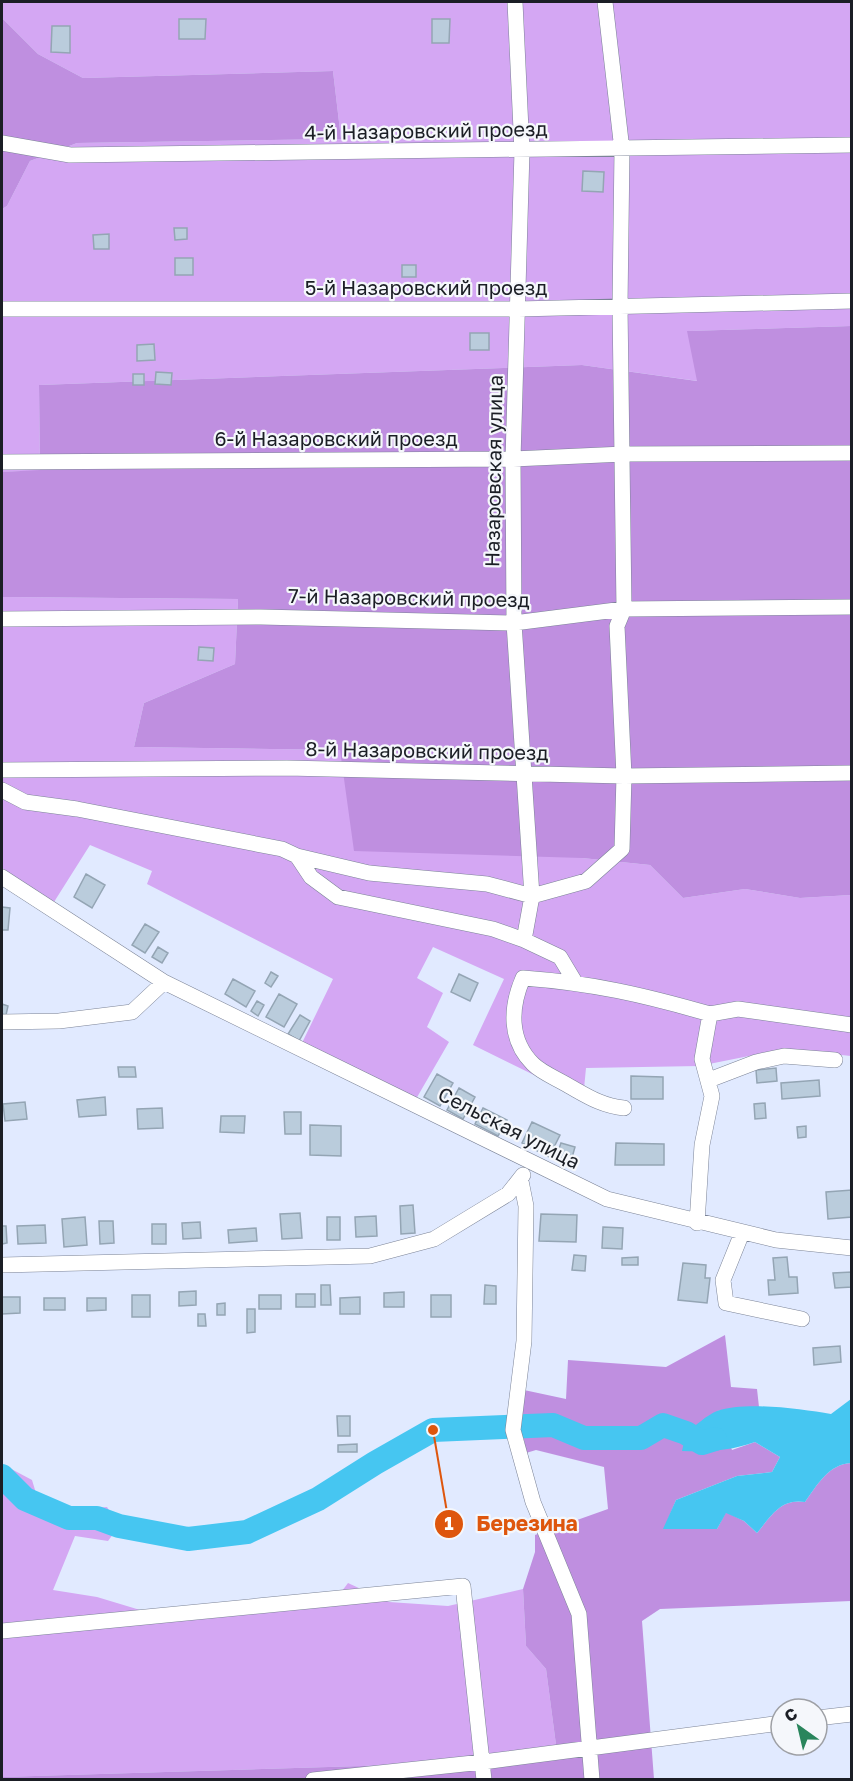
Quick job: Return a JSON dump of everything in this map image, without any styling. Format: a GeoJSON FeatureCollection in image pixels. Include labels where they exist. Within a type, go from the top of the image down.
{"type":"FeatureCollection","features":[{"type":"Feature","properties":{"kind":"street","name":"Назаровская улица"},"geometry":{"type":"LineString","coordinates":[[515,2],[522,151],[513,459],[514,623],[532,896],[524,940]]}},
{"type":"Feature","properties":{"kind":"street"},"geometry":{"type":"LineString","coordinates":[[2,790],[24,802],[77,809],[282,849],[297,856],[369,873],[487,884],[532,896],[586,881],[622,849],[624,776],[617,626],[624,609],[624,454],[620,306],[622,150],[605,2]]}},
{"type":"Feature","properties":{"kind":"street","name":"4-й Назаровский проезд"},"geometry":{"type":"LineString","coordinates":[[2,143],[70,155],[852,146]]}},
{"type":"Feature","properties":{"kind":"street","name":"5-й Назаровский проезд"},"geometry":{"type":"LineString","coordinates":[[2,309],[518,309],[852,301]]}},
{"type":"Feature","properties":{"kind":"street","name":"6-й Назаровский проезд"},"geometry":{"type":"LineString","coordinates":[[2,462],[513,459],[624,454],[852,453]]}},
{"type":"Feature","properties":{"kind":"street","name":"7-й Назаровский проезд"},"geometry":{"type":"LineString","coordinates":[[2,620],[261,617],[514,623],[624,609],[852,607]]}},
{"type":"Feature","properties":{"kind":"street","name":"8-й Назаровский проезд"},"geometry":{"type":"LineString","coordinates":[[2,770],[287,768],[624,776],[852,773]]}},
{"type":"Feature","properties":{"kind":"street"},"geometry":{"type":"LineString","coordinates":[[297,856],[311,877],[338,897],[493,929],[524,940],[560,957],[575,982]]}},
{"type":"Feature","properties":{"kind":"street","name":"Сельская улица"},"geometry":{"type":"LineString","coordinates":[[2,877],[164,982],[478,1135],[528,1163],[607,1199],[697,1223],[776,1240],[852,1248]]}},
{"type":"Feature","properties":{"kind":"street"},"geometry":{"type":"LineString","coordinates":[[624,1108],[606,1106],[534,1065],[517,1042],[513,1018],[515,996],[523,978],[575,982],[638,993],[710,1014],[738,1009],[852,1025]]}},
{"type":"Feature","properties":{"kind":"street"},"geometry":{"type":"LineString","coordinates":[[2,1022],[59,1021],[132,1012],[164,982]]}},
{"type":"Feature","properties":{"kind":"street"},"geometry":{"type":"LineString","coordinates":[[697,1223],[702,1145],[712,1096],[702,1059],[710,1014]]}},
{"type":"Feature","properties":{"kind":"street"},"geometry":{"type":"LineString","coordinates":[[709,1080],[756,1062],[784,1056],[835,1060]]}},
{"type":"Feature","properties":{"kind":"street"},"geometry":{"type":"LineString","coordinates":[[2,1265],[370,1256],[434,1239],[497,1201],[521,1181],[528,1163]]}},
{"type":"Feature","properties":{"kind":"street"},"geometry":{"type":"LineString","coordinates":[[521,1181],[526,1206],[524,1341],[513,1430],[533,1502],[579,1614],[592,1779]]}},
{"type":"Feature","properties":{"kind":"street"},"geometry":{"type":"LineString","coordinates":[[742,1233],[723,1280],[726,1303],[802,1319]]}},
{"type":"Feature","properties":{"kind":"street"},"geometry":{"type":"LineString","coordinates":[[2,1631],[463,1586],[484,1779]]}},
{"type":"Feature","properties":{"kind":"street"},"geometry":{"type":"LineString","coordinates":[[829,1717],[852,1714]]}},
{"type":"Feature","properties":{"kind":"street"},"geometry":{"type":"LineString","coordinates":[[313,1779],[483,1762],[769,1725]]}},
{"type":"Feature","properties":{"kind":"shaded area"},"geometry":{"type":"Polygon","coordinates":[[[2,2],[851,2],[851,326],[688,331],[698,381],[582,365],[39,385],[40,471],[2,472],[2,209],[7,206],[30,161],[77,143],[341,139],[333,71],[83,78],[38,54],[2,18],[2,2]]]}},
{"type":"Feature","properties":{"kind":"shaded area"},"geometry":{"type":"Polygon","coordinates":[[[2,18],[38,54],[83,78],[333,71],[341,139],[77,143],[30,161],[7,206],[2,209],[2,18]]]}},
{"type":"Feature","properties":{"kind":"shaded area"},"geometry":{"type":"Polygon","coordinates":[[[851,326],[851,895],[800,898],[745,889],[683,898],[650,865],[582,858],[354,851],[340,750],[134,747],[144,703],[235,664],[238,599],[2,597],[2,472],[40,470],[39,385],[582,365],[697,381],[687,331],[851,326]]]}},
{"type":"Feature","properties":{"kind":"shaded area"},"geometry":{"type":"Polygon","coordinates":[[[2,597],[238,599],[235,664],[144,703],[134,747],[341,750],[582,858],[650,865],[683,898],[745,889],[800,898],[851,895],[851,1056],[784,1049],[699,1066],[586,1068],[583,1099],[473,1045],[504,979],[433,947],[417,978],[443,993],[427,1027],[449,1042],[416,1099],[302,1043],[333,979],[147,884],[152,871],[90,845],[54,902],[2,868],[2,597]]]}},
{"type":"Feature","properties":{"kind":"shaded area"},"geometry":{"type":"Polygon","coordinates":[[[725,1335],[731,1387],[757,1389],[759,1407],[717,1411],[732,1450],[755,1442],[780,1457],[772,1472],[737,1476],[676,1500],[664,1529],[717,1529],[726,1512],[744,1521],[757,1533],[777,1510],[789,1503],[805,1502],[830,1471],[843,1464],[851,1463],[851,1601],[660,1609],[642,1621],[654,1779],[2,1780],[2,1777],[558,1760],[546,1669],[526,1646],[523,1589],[535,1552],[535,1535],[608,1509],[604,1467],[536,1450],[526,1453],[522,1426],[524,1390],[566,1399],[568,1360],[666,1367],[725,1335]]]}},
{"type":"Feature","properties":{"kind":"shaded area"},"geometry":{"type":"Polygon","coordinates":[[[2,1464],[32,1480],[39,1503],[66,1510],[107,1507],[119,1526],[108,1541],[75,1536],[53,1590],[97,1597],[160,1616],[333,1603],[348,1583],[389,1602],[448,1606],[523,1589],[526,1646],[546,1669],[558,1760],[2,1777],[2,1464]]]}},
{"type":"Feature","properties":{"kind":"water"},"geometry":{"type":"Polygon","coordinates":[[[851,1399],[851,1463],[843,1464],[830,1471],[805,1502],[797,1501],[783,1506],[757,1533],[744,1521],[726,1513],[717,1529],[663,1529],[676,1500],[737,1476],[772,1472],[780,1457],[755,1442],[719,1450],[682,1451],[686,1433],[705,1418],[717,1411],[729,1408],[758,1406],[831,1414],[851,1399]]]}},
{"type":"Feature","properties":{"kind":"building"},"geometry":{"type":"Polygon","coordinates":[[[179,19],[206,19],[205,39],[179,39],[179,19]]]}},
{"type":"Feature","properties":{"kind":"building"},"geometry":{"type":"Polygon","coordinates":[[[432,19],[450,19],[449,43],[432,43],[432,19]]]}},
{"type":"Feature","properties":{"kind":"building"},"geometry":{"type":"Polygon","coordinates":[[[52,26],[70,26],[70,53],[51,52],[52,26]]]}},
{"type":"Feature","properties":{"kind":"building"},"geometry":{"type":"Polygon","coordinates":[[[583,171],[604,172],[603,192],[582,191],[583,171]]]}},
{"type":"Feature","properties":{"kind":"building"},"geometry":{"type":"Polygon","coordinates":[[[174,228],[187,228],[187,239],[175,240],[174,228]]]}},
{"type":"Feature","properties":{"kind":"building"},"geometry":{"type":"Polygon","coordinates":[[[109,234],[109,249],[94,249],[93,235],[109,234]]]}},
{"type":"Feature","properties":{"kind":"building"},"geometry":{"type":"Polygon","coordinates":[[[175,258],[193,258],[193,275],[175,275],[175,258]]]}},
{"type":"Feature","properties":{"kind":"building"},"geometry":{"type":"Polygon","coordinates":[[[402,265],[416,265],[416,277],[402,277],[402,265]]]}},
{"type":"Feature","properties":{"kind":"building"},"geometry":{"type":"Polygon","coordinates":[[[470,333],[489,333],[489,350],[470,350],[470,333]]]}},
{"type":"Feature","properties":{"kind":"building"},"geometry":{"type":"Polygon","coordinates":[[[154,344],[155,360],[137,361],[137,345],[154,344]]]}},
{"type":"Feature","properties":{"kind":"building"},"geometry":{"type":"Polygon","coordinates":[[[156,372],[172,373],[171,385],[155,384],[156,372]]]}},
{"type":"Feature","properties":{"kind":"building"},"geometry":{"type":"Polygon","coordinates":[[[133,374],[144,374],[144,385],[133,385],[133,374]]]}},
{"type":"Feature","properties":{"kind":"building"},"geometry":{"type":"Polygon","coordinates":[[[199,647],[214,648],[213,661],[198,660],[199,647]]]}},
{"type":"Feature","properties":{"kind":"building"},"geometry":{"type":"Polygon","coordinates":[[[86,874],[105,885],[92,908],[74,897],[86,874]]]}},
{"type":"Feature","properties":{"kind":"building"},"geometry":{"type":"Polygon","coordinates":[[[2,907],[10,908],[8,930],[2,930],[2,907]]]}},
{"type":"Feature","properties":{"kind":"building"},"geometry":{"type":"Polygon","coordinates":[[[145,924],[159,932],[145,953],[132,945],[145,924]]]}},
{"type":"Feature","properties":{"kind":"building"},"geometry":{"type":"Polygon","coordinates":[[[158,947],[168,953],[162,963],[152,957],[158,947]]]}},
{"type":"Feature","properties":{"kind":"building"},"geometry":{"type":"Polygon","coordinates":[[[271,972],[278,976],[271,987],[265,983],[271,972]]]}},
{"type":"Feature","properties":{"kind":"building"},"geometry":{"type":"Polygon","coordinates":[[[459,974],[478,983],[470,1001],[451,992],[459,974]]]}},
{"type":"Feature","properties":{"kind":"building"},"geometry":{"type":"Polygon","coordinates":[[[233,979],[255,991],[246,1007],[225,994],[233,979]]]}},
{"type":"Feature","properties":{"kind":"building"},"geometry":{"type":"Polygon","coordinates":[[[279,994],[297,1004],[284,1027],[266,1017],[279,994]]]}},
{"type":"Feature","properties":{"kind":"building"},"geometry":{"type":"Polygon","coordinates":[[[257,1001],[264,1005],[258,1016],[251,1011],[257,1001]]]}},
{"type":"Feature","properties":{"kind":"building"},"geometry":{"type":"Polygon","coordinates":[[[2,1004],[8,1006],[6,1015],[2,1014],[2,1004]]]}},
{"type":"Feature","properties":{"kind":"building"},"geometry":{"type":"Polygon","coordinates":[[[300,1015],[310,1021],[299,1041],[288,1034],[300,1015]]]}},
{"type":"Feature","properties":{"kind":"building"},"geometry":{"type":"Polygon","coordinates":[[[118,1067],[135,1067],[136,1077],[119,1077],[118,1067]]]}},
{"type":"Feature","properties":{"kind":"building"},"geometry":{"type":"Polygon","coordinates":[[[776,1068],[777,1081],[757,1083],[756,1070],[776,1068]]]}},
{"type":"Feature","properties":{"kind":"building"},"geometry":{"type":"Polygon","coordinates":[[[437,1074],[453,1083],[440,1106],[424,1097],[437,1074]]]}},
{"type":"Feature","properties":{"kind":"building"},"geometry":{"type":"Polygon","coordinates":[[[631,1076],[663,1077],[663,1099],[631,1099],[631,1076]]]}},
{"type":"Feature","properties":{"kind":"building"},"geometry":{"type":"Polygon","coordinates":[[[819,1080],[820,1096],[782,1099],[781,1083],[819,1080]]]}},
{"type":"Feature","properties":{"kind":"building"},"geometry":{"type":"Polygon","coordinates":[[[459,1088],[475,1097],[463,1119],[447,1110],[459,1088]]]}},
{"type":"Feature","properties":{"kind":"building"},"geometry":{"type":"Polygon","coordinates":[[[105,1097],[106,1115],[79,1117],[77,1100],[105,1097]]]}},
{"type":"Feature","properties":{"kind":"building"},"geometry":{"type":"Polygon","coordinates":[[[25,1102],[27,1119],[5,1121],[3,1104],[25,1102]]]}},
{"type":"Feature","properties":{"kind":"building"},"geometry":{"type":"Polygon","coordinates":[[[765,1103],[766,1118],[755,1119],[754,1104],[765,1103]]]}},
{"type":"Feature","properties":{"kind":"building"},"geometry":{"type":"Polygon","coordinates":[[[162,1108],[163,1128],[138,1129],[137,1109],[162,1108]]]}},
{"type":"Feature","properties":{"kind":"building"},"geometry":{"type":"Polygon","coordinates":[[[483,1108],[507,1120],[498,1136],[475,1124],[483,1108]]]}},
{"type":"Feature","properties":{"kind":"building"},"geometry":{"type":"Polygon","coordinates":[[[284,1112],[301,1112],[301,1134],[285,1134],[284,1112]]]}},
{"type":"Feature","properties":{"kind":"building"},"geometry":{"type":"Polygon","coordinates":[[[221,1116],[245,1116],[244,1133],[220,1132],[221,1116]]]}},
{"type":"Feature","properties":{"kind":"building"},"geometry":{"type":"Polygon","coordinates":[[[532,1122],[560,1135],[549,1157],[522,1143],[532,1122]]]}},
{"type":"Feature","properties":{"kind":"building"},"geometry":{"type":"Polygon","coordinates":[[[310,1125],[341,1126],[341,1156],[310,1155],[310,1125]]]}},
{"type":"Feature","properties":{"kind":"building"},"geometry":{"type":"Polygon","coordinates":[[[806,1126],[806,1137],[798,1138],[797,1127],[806,1126]]]}},
{"type":"Feature","properties":{"kind":"building"},"geometry":{"type":"Polygon","coordinates":[[[561,1143],[575,1147],[571,1161],[556,1157],[561,1143]]]}},
{"type":"Feature","properties":{"kind":"building"},"geometry":{"type":"Polygon","coordinates":[[[616,1143],[664,1144],[664,1165],[615,1165],[616,1143]]]}},
{"type":"Feature","properties":{"kind":"building"},"geometry":{"type":"Polygon","coordinates":[[[852,1190],[852,1217],[828,1219],[826,1192],[852,1190]]]}},
{"type":"Feature","properties":{"kind":"building"},"geometry":{"type":"Polygon","coordinates":[[[413,1205],[415,1233],[401,1234],[400,1206],[413,1205]]]}},
{"type":"Feature","properties":{"kind":"building"},"geometry":{"type":"Polygon","coordinates":[[[300,1213],[302,1238],[282,1239],[280,1214],[300,1213]]]}},
{"type":"Feature","properties":{"kind":"building"},"geometry":{"type":"Polygon","coordinates":[[[541,1214],[577,1215],[576,1242],[539,1241],[541,1214]]]}},
{"type":"Feature","properties":{"kind":"building"},"geometry":{"type":"Polygon","coordinates":[[[376,1216],[377,1236],[356,1237],[355,1217],[376,1216]]]}},
{"type":"Feature","properties":{"kind":"building"},"geometry":{"type":"Polygon","coordinates":[[[85,1217],[87,1245],[64,1247],[62,1219],[85,1217]]]}},
{"type":"Feature","properties":{"kind":"building"},"geometry":{"type":"Polygon","coordinates":[[[327,1217],[340,1217],[340,1240],[327,1240],[327,1217]]]}},
{"type":"Feature","properties":{"kind":"building"},"geometry":{"type":"Polygon","coordinates":[[[99,1221],[113,1221],[114,1243],[100,1244],[99,1221]]]}},
{"type":"Feature","properties":{"kind":"building"},"geometry":{"type":"Polygon","coordinates":[[[200,1222],[201,1238],[183,1239],[182,1223],[200,1222]]]}},
{"type":"Feature","properties":{"kind":"building"},"geometry":{"type":"Polygon","coordinates":[[[152,1224],[166,1224],[166,1244],[152,1244],[152,1224]]]}},
{"type":"Feature","properties":{"kind":"building"},"geometry":{"type":"Polygon","coordinates":[[[45,1225],[46,1243],[18,1244],[17,1226],[45,1225]]]}},
{"type":"Feature","properties":{"kind":"building"},"geometry":{"type":"Polygon","coordinates":[[[2,1226],[6,1226],[7,1243],[2,1244],[2,1226]]]}},
{"type":"Feature","properties":{"kind":"building"},"geometry":{"type":"Polygon","coordinates":[[[603,1227],[623,1228],[622,1249],[602,1248],[603,1227]]]}},
{"type":"Feature","properties":{"kind":"building"},"geometry":{"type":"Polygon","coordinates":[[[256,1228],[257,1241],[229,1243],[228,1230],[256,1228]]]}},
{"type":"Feature","properties":{"kind":"building"},"geometry":{"type":"Polygon","coordinates":[[[574,1255],[586,1256],[585,1271],[572,1270],[574,1255]]]}},
{"type":"Feature","properties":{"kind":"building"},"geometry":{"type":"Polygon","coordinates":[[[638,1257],[638,1265],[622,1265],[622,1258],[638,1257]]]}},
{"type":"Feature","properties":{"kind":"building"},"geometry":{"type":"Polygon","coordinates":[[[787,1257],[789,1277],[797,1277],[798,1293],[769,1295],[768,1280],[775,1280],[773,1258],[787,1257]]]}},
{"type":"Feature","properties":{"kind":"building"},"geometry":{"type":"Polygon","coordinates":[[[683,1263],[706,1265],[705,1278],[710,1278],[707,1303],[678,1300],[683,1263]]]}},
{"type":"Feature","properties":{"kind":"building"},"geometry":{"type":"Polygon","coordinates":[[[852,1272],[852,1287],[835,1288],[833,1273],[852,1272]]]}},
{"type":"Feature","properties":{"kind":"building"},"geometry":{"type":"Polygon","coordinates":[[[321,1285],[330,1285],[331,1305],[321,1305],[321,1285]]]}},
{"type":"Feature","properties":{"kind":"building"},"geometry":{"type":"Polygon","coordinates":[[[485,1285],[496,1286],[496,1304],[484,1304],[485,1285]]]}},
{"type":"Feature","properties":{"kind":"building"},"geometry":{"type":"Polygon","coordinates":[[[196,1291],[196,1305],[179,1306],[179,1292],[196,1291]]]}},
{"type":"Feature","properties":{"kind":"building"},"geometry":{"type":"Polygon","coordinates":[[[404,1292],[404,1307],[384,1307],[384,1293],[404,1292]]]}},
{"type":"Feature","properties":{"kind":"building"},"geometry":{"type":"Polygon","coordinates":[[[296,1294],[315,1294],[315,1307],[296,1307],[296,1294]]]}},
{"type":"Feature","properties":{"kind":"building"},"geometry":{"type":"Polygon","coordinates":[[[132,1295],[150,1295],[150,1317],[132,1317],[132,1295]]]}},
{"type":"Feature","properties":{"kind":"building"},"geometry":{"type":"Polygon","coordinates":[[[259,1295],[281,1295],[281,1309],[259,1309],[259,1295]]]}},
{"type":"Feature","properties":{"kind":"building"},"geometry":{"type":"Polygon","coordinates":[[[431,1295],[451,1295],[451,1317],[431,1317],[431,1295]]]}},
{"type":"Feature","properties":{"kind":"building"},"geometry":{"type":"Polygon","coordinates":[[[2,1297],[20,1297],[20,1313],[2,1314],[2,1297]]]}},
{"type":"Feature","properties":{"kind":"building"},"geometry":{"type":"Polygon","coordinates":[[[360,1297],[360,1314],[340,1314],[340,1298],[360,1297]]]}},
{"type":"Feature","properties":{"kind":"building"},"geometry":{"type":"Polygon","coordinates":[[[44,1298],[65,1298],[65,1310],[44,1310],[44,1298]]]}},
{"type":"Feature","properties":{"kind":"building"},"geometry":{"type":"Polygon","coordinates":[[[87,1298],[106,1298],[106,1310],[87,1311],[87,1298]]]}},
{"type":"Feature","properties":{"kind":"building"},"geometry":{"type":"Polygon","coordinates":[[[225,1303],[225,1315],[217,1315],[217,1304],[225,1303]]]}},
{"type":"Feature","properties":{"kind":"building"},"geometry":{"type":"Polygon","coordinates":[[[247,1309],[255,1309],[255,1332],[247,1333],[247,1309]]]}},
{"type":"Feature","properties":{"kind":"building"},"geometry":{"type":"Polygon","coordinates":[[[198,1314],[205,1314],[206,1326],[198,1326],[198,1314]]]}},
{"type":"Feature","properties":{"kind":"building"},"geometry":{"type":"Polygon","coordinates":[[[840,1346],[841,1362],[814,1365],[813,1348],[840,1346]]]}},
{"type":"Feature","properties":{"kind":"building"},"geometry":{"type":"Polygon","coordinates":[[[337,1416],[350,1416],[350,1436],[338,1436],[337,1416]]]}},
{"type":"Feature","properties":{"kind":"building"},"geometry":{"type":"Polygon","coordinates":[[[357,1444],[357,1452],[338,1452],[338,1445],[357,1444]]]}},
{"type":"Feature","properties":{"kind":"waterway"},"geometry":{"type":"LineString","coordinates":[[2,1476],[25,1499],[69,1518],[97,1518],[119,1526],[188,1539],[247,1532],[318,1499],[433,1430],[553,1425],[584,1438],[641,1438],[663,1425],[686,1433],[702,1443],[715,1439]]}},
{"type":"Feature","properties":{"kind":"place","name":"Березина"},"geometry":{"type":"Point","coordinates":[433,1430]}}]}
